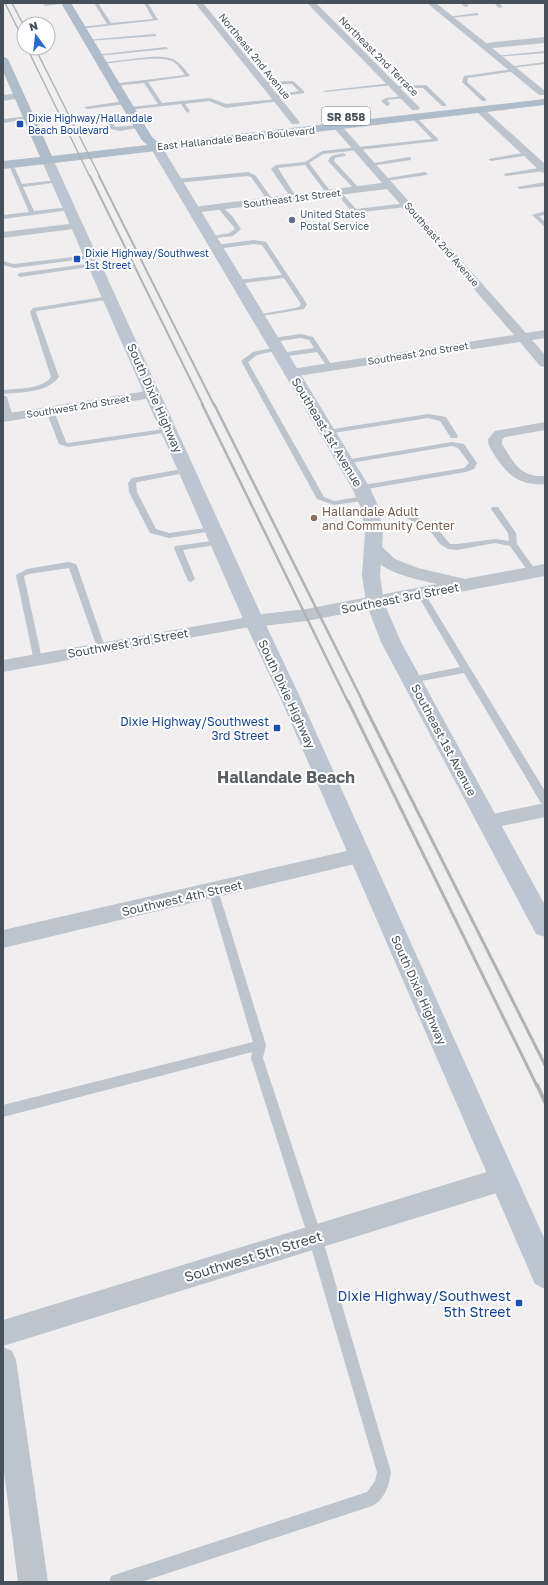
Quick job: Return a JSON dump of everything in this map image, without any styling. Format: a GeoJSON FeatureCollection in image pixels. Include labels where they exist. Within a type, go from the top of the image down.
{"type":"FeatureCollection","features":[{"type":"Feature","properties":{"kind":"main road"},"geometry":{"type":"LineString","coordinates":[[66,3],[114,85],[140,127],[152,143]]}},
{"type":"Feature","properties":{"kind":"main road"},"geometry":{"type":"LineString","coordinates":[[3,59],[45,155]]}},
{"type":"Feature","properties":{"kind":"main road"},"geometry":{"type":"LineString","coordinates":[[448,109],[544,96]]}},
{"type":"Feature","properties":{"kind":"main road","name":"East Hallandale Beach Boulevard"},"geometry":{"type":"LineString","coordinates":[[152,143],[295,122],[414,113],[544,96]]}},
{"type":"Feature","properties":{"kind":"main road","name":"East Hallandale Beach Boulevard"},"geometry":{"type":"LineString","coordinates":[[45,155],[152,143],[337,126],[414,113]]}},
{"type":"Feature","properties":{"kind":"main road","name":"Southeast 1st Avenue"},"geometry":{"type":"LineString","coordinates":[[152,143],[177,181],[363,493],[371,516],[374,533],[371,575],[375,602],[391,642],[545,927]]}},
{"type":"Feature","properties":{"kind":"main road","name":"SR 858"},"geometry":{"type":"LineString","coordinates":[[5,161],[45,155]]}},
{"type":"Feature","properties":{"kind":"main road","name":"South Dixie Highway"},"geometry":{"type":"LineString","coordinates":[[45,155],[170,430],[254,621],[289,695],[545,1274]]}},
{"type":"Feature","properties":{"kind":"street","name":"Northeast 2nd Avenue"},"geometry":{"type":"LineString","coordinates":[[199,3],[295,122]]}},
{"type":"Feature","properties":{"kind":"street","name":"Northeast 2nd Terrace"},"geometry":{"type":"LineString","coordinates":[[311,3],[404,97],[414,113]]}},
{"type":"Feature","properties":{"kind":"street"},"geometry":{"type":"LineString","coordinates":[[432,3],[437,3]]}},
{"type":"Feature","properties":{"kind":"street"},"geometry":{"type":"LineString","coordinates":[[432,3],[544,96]]}},
{"type":"Feature","properties":{"kind":"street"},"geometry":{"type":"LineString","coordinates":[[485,46],[545,40]]}},
{"type":"Feature","properties":{"kind":"street"},"geometry":{"type":"LineString","coordinates":[[3,98],[19,96]]}},
{"type":"Feature","properties":{"kind":"street"},"geometry":{"type":"LineString","coordinates":[[482,105],[545,170]]}},
{"type":"Feature","properties":{"kind":"street","name":"Southeast 2nd Avenue"},"geometry":{"type":"LineString","coordinates":[[337,126],[545,363]]}},
{"type":"Feature","properties":{"kind":"street","name":"Southeast 1st Street"},"geometry":{"type":"LineString","coordinates":[[193,210],[357,189],[387,182]]}},
{"type":"Feature","properties":{"kind":"street"},"geometry":{"type":"LineString","coordinates":[[3,235],[77,226]]}},
{"type":"Feature","properties":{"kind":"street","name":"Southeast 2nd Street"},"geometry":{"type":"LineString","coordinates":[[291,373],[545,334]]}},
{"type":"Feature","properties":{"kind":"street","name":"Southwest 2nd Street"},"geometry":{"type":"LineString","coordinates":[[6,418],[153,394]]}},
{"type":"Feature","properties":{"kind":"street"},"geometry":{"type":"LineString","coordinates":[[545,426],[500,434],[495,439],[495,444],[518,476],[528,481],[545,480]]}},
{"type":"Feature","properties":{"kind":"street"},"geometry":{"type":"LineString","coordinates":[[374,549],[389,563],[413,574],[467,585]]}},
{"type":"Feature","properties":{"kind":"street","name":"Southeast 3rd Street"},"geometry":{"type":"LineString","coordinates":[[254,621],[306,615],[539,571]]}},
{"type":"Feature","properties":{"kind":"street","name":"Southwest 3rd Street"},"geometry":{"type":"LineString","coordinates":[[3,666],[254,621]]}},
{"type":"Feature","properties":{"kind":"street"},"geometry":{"type":"LineString","coordinates":[[488,822],[545,810]]}},
{"type":"Feature","properties":{"kind":"street","name":"Southwest 4th Street"},"geometry":{"type":"LineString","coordinates":[[3,939],[360,856]]}},
{"type":"Feature","properties":{"kind":"street","name":"Southwest 5th Street"},"geometry":{"type":"LineString","coordinates":[[3,1333],[503,1179]]}},
{"type":"Feature","properties":{"kind":"street"},"geometry":{"type":"LineString","coordinates":[[3,1360],[33,1582]]}},
{"type":"Feature","properties":{"kind":"lane"},"geometry":{"type":"LineString","coordinates":[[45,5],[66,3]]}},
{"type":"Feature","properties":{"kind":"lane"},"geometry":{"type":"LineString","coordinates":[[96,3],[110,25]]}},
{"type":"Feature","properties":{"kind":"lane"},"geometry":{"type":"LineString","coordinates":[[81,28],[156,20],[146,3]]}},
{"type":"Feature","properties":{"kind":"lane"},"geometry":{"type":"LineString","coordinates":[[496,3],[501,7]]}},
{"type":"Feature","properties":{"kind":"lane"},"geometry":{"type":"LineString","coordinates":[[449,17],[477,14]]}},
{"type":"Feature","properties":{"kind":"lane"},"geometry":{"type":"LineString","coordinates":[[88,40],[155,34]]}},
{"type":"Feature","properties":{"kind":"lane"},"geometry":{"type":"LineString","coordinates":[[99,59],[166,48]]}},
{"type":"Feature","properties":{"kind":"lane"},"geometry":{"type":"LineString","coordinates":[[496,56],[545,52]]}},
{"type":"Feature","properties":{"kind":"lane"},"geometry":{"type":"LineString","coordinates":[[99,59],[170,59],[174,60],[188,76],[114,85]]}},
{"type":"Feature","properties":{"kind":"lane"},"geometry":{"type":"LineString","coordinates":[[482,105],[464,82],[466,77],[545,63]]}},
{"type":"Feature","properties":{"kind":"lane"},"geometry":{"type":"LineString","coordinates":[[145,81],[161,105]]}},
{"type":"Feature","properties":{"kind":"lane"},"geometry":{"type":"LineString","coordinates":[[87,107],[161,105],[210,99],[226,106],[275,99],[302,92],[293,82],[263,83]]}},
{"type":"Feature","properties":{"kind":"lane"},"geometry":{"type":"LineString","coordinates":[[326,91],[392,86],[424,86],[448,109]]}},
{"type":"Feature","properties":{"kind":"lane"},"geometry":{"type":"LineString","coordinates":[[387,104],[384,101],[386,99],[404,97]]}},
{"type":"Feature","properties":{"kind":"lane"},"geometry":{"type":"LineString","coordinates":[[182,102],[186,111]]}},
{"type":"Feature","properties":{"kind":"lane"},"geometry":{"type":"LineString","coordinates":[[293,197],[274,169],[280,166],[306,163],[322,154],[359,151],[436,140],[414,113]]}},
{"type":"Feature","properties":{"kind":"lane"},"geometry":{"type":"LineString","coordinates":[[106,114],[113,128],[120,129],[140,127]]}},
{"type":"Feature","properties":{"kind":"lane"},"geometry":{"type":"LineString","coordinates":[[3,121],[28,118]]}},
{"type":"Feature","properties":{"kind":"lane"},"geometry":{"type":"LineString","coordinates":[[357,189],[342,171],[337,169],[331,159],[359,151]]}},
{"type":"Feature","properties":{"kind":"lane"},"geometry":{"type":"LineString","coordinates":[[491,159],[528,154]]}},
{"type":"Feature","properties":{"kind":"lane"},"geometry":{"type":"LineString","coordinates":[[371,164],[409,159]]}},
{"type":"Feature","properties":{"kind":"lane"},"geometry":{"type":"LineString","coordinates":[[5,161],[21,186],[32,213]]}},
{"type":"Feature","properties":{"kind":"lane"},"geometry":{"type":"LineString","coordinates":[[306,163],[354,211]]}},
{"type":"Feature","properties":{"kind":"lane"},"geometry":{"type":"LineString","coordinates":[[506,174],[545,170]]}},
{"type":"Feature","properties":{"kind":"lane"},"geometry":{"type":"LineString","coordinates":[[177,181],[248,174],[253,176],[270,200]]}},
{"type":"Feature","properties":{"kind":"lane"},"geometry":{"type":"LineString","coordinates":[[387,182],[425,174]]}},
{"type":"Feature","properties":{"kind":"lane"},"geometry":{"type":"LineString","coordinates":[[21,186],[56,182]]}},
{"type":"Feature","properties":{"kind":"lane"},"geometry":{"type":"LineString","coordinates":[[520,187],[545,184]]}},
{"type":"Feature","properties":{"kind":"lane"},"geometry":{"type":"LineString","coordinates":[[327,215],[407,205]]}},
{"type":"Feature","properties":{"kind":"lane"},"geometry":{"type":"LineString","coordinates":[[213,242],[231,235],[238,229],[220,207]]}},
{"type":"Feature","properties":{"kind":"lane"},"geometry":{"type":"LineString","coordinates":[[3,217],[69,209]]}},
{"type":"Feature","properties":{"kind":"lane"},"geometry":{"type":"LineString","coordinates":[[545,213],[535,215],[545,224]]}},
{"type":"Feature","properties":{"kind":"lane"},"geometry":{"type":"LineString","coordinates":[[213,242],[254,242],[264,244],[304,304],[302,308],[258,316]]}},
{"type":"Feature","properties":{"kind":"lane"},"geometry":{"type":"LineString","coordinates":[[3,262],[14,266],[92,261]]}},
{"type":"Feature","properties":{"kind":"lane"},"geometry":{"type":"LineString","coordinates":[[20,275],[92,261]]}},
{"type":"Feature","properties":{"kind":"lane"},"geometry":{"type":"LineString","coordinates":[[237,282],[285,276]]}},
{"type":"Feature","properties":{"kind":"lane"},"geometry":{"type":"LineString","coordinates":[[3,392],[47,385],[55,377],[33,312],[35,309],[109,298]]}},
{"type":"Feature","properties":{"kind":"lane"},"geometry":{"type":"LineString","coordinates":[[330,367],[311,338],[306,336],[277,348],[255,353],[244,361],[321,499],[334,503],[363,493],[466,470],[471,467],[473,463],[461,446],[452,444],[345,462]]}},
{"type":"Feature","properties":{"kind":"lane"},"geometry":{"type":"LineString","coordinates":[[277,348],[318,350]]}},
{"type":"Feature","properties":{"kind":"lane"},"geometry":{"type":"LineString","coordinates":[[3,397],[6,418]]}},
{"type":"Feature","properties":{"kind":"lane"},"geometry":{"type":"LineString","coordinates":[[50,410],[63,444],[68,445],[170,430]]}},
{"type":"Feature","properties":{"kind":"lane"},"geometry":{"type":"LineString","coordinates":[[327,432],[428,416],[443,419],[454,436]]}},
{"type":"Feature","properties":{"kind":"lane"},"geometry":{"type":"LineString","coordinates":[[187,470],[135,480],[132,483],[133,492],[153,531],[169,536],[216,535]]}},
{"type":"Feature","properties":{"kind":"lane"},"geometry":{"type":"LineString","coordinates":[[495,509],[512,533],[513,544]]}},
{"type":"Feature","properties":{"kind":"lane"},"geometry":{"type":"LineString","coordinates":[[371,516],[397,513],[405,514],[434,530],[448,546],[457,547],[495,541],[513,544],[539,571]]}},
{"type":"Feature","properties":{"kind":"lane"},"geometry":{"type":"LineString","coordinates":[[191,579],[178,548],[216,535]]}},
{"type":"Feature","properties":{"kind":"lane"},"geometry":{"type":"LineString","coordinates":[[37,659],[20,575],[27,572],[68,565],[74,566],[101,648]]}},
{"type":"Feature","properties":{"kind":"lane"},"geometry":{"type":"LineString","coordinates":[[421,594],[545,800]]}},
{"type":"Feature","properties":{"kind":"lane"},"geometry":{"type":"LineString","coordinates":[[411,680],[466,669]]}},
{"type":"Feature","properties":{"kind":"lane"},"geometry":{"type":"LineString","coordinates":[[117,1582],[372,1498],[382,1484],[384,1472],[315,1237],[257,1058],[260,1044],[213,890]]}},
{"type":"Feature","properties":{"kind":"lane"},"geometry":{"type":"LineString","coordinates":[[3,1111],[260,1044]]}},
{"type":"Feature","properties":{"kind":"railway"},"geometry":{"type":"LineString","coordinates":[[5,3],[16,25]]}},
{"type":"Feature","properties":{"kind":"railway"},"geometry":{"type":"LineString","coordinates":[[12,3],[19,16]]}},
{"type":"Feature","properties":{"kind":"railway"},"geometry":{"type":"LineString","coordinates":[[31,56],[90,177]]}},
{"type":"Feature","properties":{"kind":"railway"},"geometry":{"type":"LineString","coordinates":[[39,56],[100,177]]}},
{"type":"Feature","properties":{"kind":"railway"},"geometry":{"type":"LineString","coordinates":[[90,176],[203,405]]}},
{"type":"Feature","properties":{"kind":"railway"},"geometry":{"type":"LineString","coordinates":[[99,176],[214,405]]}},
{"type":"Feature","properties":{"kind":"railway"},"geometry":{"type":"LineString","coordinates":[[202,404],[348,702]]}},
{"type":"Feature","properties":{"kind":"railway"},"geometry":{"type":"LineString","coordinates":[[214,404],[363,702]]}},
{"type":"Feature","properties":{"kind":"railway"},"geometry":{"type":"LineString","coordinates":[[348,701],[537,1086]]}},
{"type":"Feature","properties":{"kind":"railway"},"geometry":{"type":"LineString","coordinates":[[362,701],[545,1065]]}},
{"type":"Feature","properties":{"kind":"railway"},"geometry":{"type":"LineString","coordinates":[[537,1085],[545,1102]]}},
{"type":"Feature","properties":{"kind":"place","name":"Dixie Highway/Hallandale Beach Boulevard"},"geometry":{"type":"Point","coordinates":[20,124]}},
{"type":"Feature","properties":{"kind":"place","name":"United States Postal Service"},"geometry":{"type":"Point","coordinates":[292,220]}},
{"type":"Feature","properties":{"kind":"place","name":"Dixie Highway/Southwest 1st Street"},"geometry":{"type":"Point","coordinates":[77,259]}},
{"type":"Feature","properties":{"kind":"place","name":"Hallandale Adult and Community Center"},"geometry":{"type":"Point","coordinates":[314,518]}},
{"type":"Feature","properties":{"kind":"place","name":"Dixie Highway/Southwest 3rd Street"},"geometry":{"type":"Point","coordinates":[277,728]}},
{"type":"Feature","properties":{"kind":"place","name":"Dixie Highway/Southwest 5th Street"},"geometry":{"type":"Point","coordinates":[519,1303]}},
{"type":"Feature","properties":{"kind":"district","name":"Hallandale Beach"},"geometry":{"type":"Point","coordinates":[286,777]}}]}
